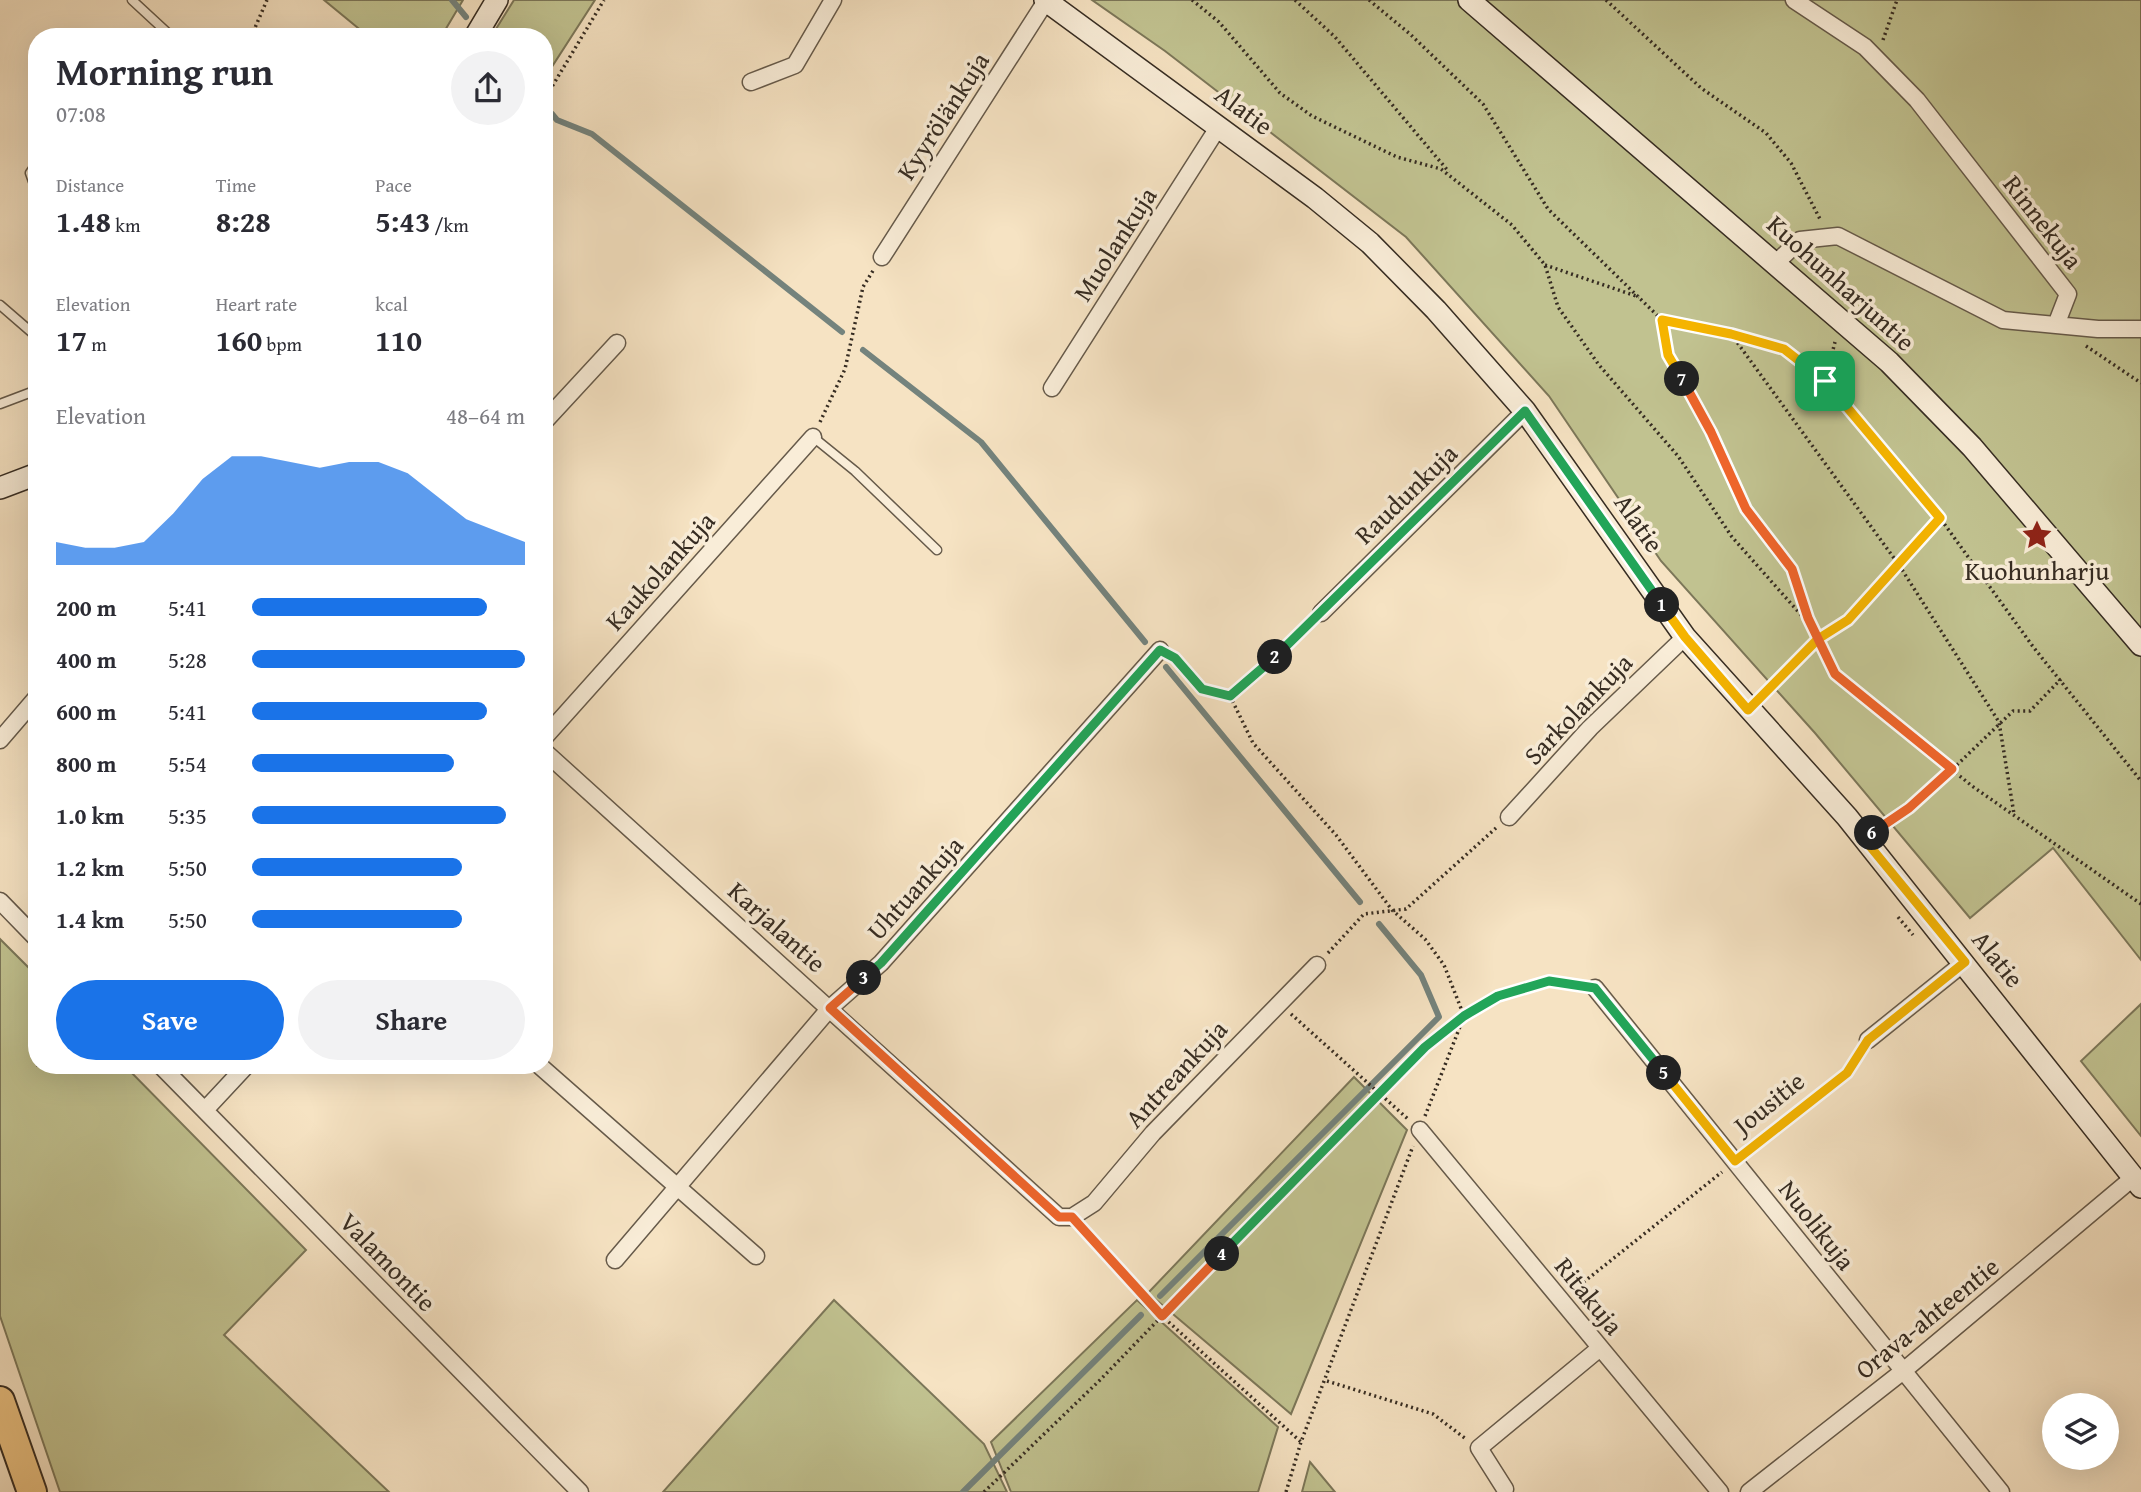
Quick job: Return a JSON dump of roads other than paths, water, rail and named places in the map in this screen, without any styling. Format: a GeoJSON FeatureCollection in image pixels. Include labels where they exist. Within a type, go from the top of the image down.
{"type":"FeatureCollection","features":[{"type":"Feature","properties":{"kind":"highway"},"geometry":{"type":"LineString","coordinates":[[0,1401],[32,1492]]}},
{"type":"Feature","properties":{"kind":"street"},"geometry":{"type":"LineString","coordinates":[[480,28],[497,0]]}},
{"type":"Feature","properties":{"kind":"street"},"geometry":{"type":"LineString","coordinates":[[751,82],[795,65],[833,0]]}},
{"type":"Feature","properties":{"kind":"street","name":"Alatie"},"geometry":{"type":"LineString","coordinates":[[1045,0],[1315,198],[1370,243],[1436,310],[1525,411],[1685,637],[1864,839],[1965,962],[2137,1182]]}},
{"type":"Feature","properties":{"kind":"street","name":"Kyyrölänkuja"},"geometry":{"type":"LineString","coordinates":[[882,257],[1045,0]]}},
{"type":"Feature","properties":{"kind":"street","name":"Kuohunharjuntie"},"geometry":{"type":"LineString","coordinates":[[1469,0],[1777,262],[1889,362],[1964,439],[2141,645]]}},
{"type":"Feature","properties":{"kind":"street","name":"Rinnekuja"},"geometry":{"type":"LineString","coordinates":[[1794,0],[1871,53],[1917,100],[2068,294],[2056,326]]}},
{"type":"Feature","properties":{"kind":"street","name":"Muolankuja"},"geometry":{"type":"LineString","coordinates":[[1052,388],[1219,126]]}},
{"type":"Feature","properties":{"kind":"street"},"geometry":{"type":"LineString","coordinates":[[1777,262],[1800,240],[1838,236],[2003,320],[2056,326],[2141,329]]}},
{"type":"Feature","properties":{"kind":"street"},"geometry":{"type":"LineString","coordinates":[[553,412],[617,343]]}},
{"type":"Feature","properties":{"kind":"street","name":"Raudunkuja"},"geometry":{"type":"LineString","coordinates":[[1321,613],[1525,411]]}},
{"type":"Feature","properties":{"kind":"street","name":"Kaukolankuja"},"geometry":{"type":"LineString","coordinates":[[553,728],[813,437]]}},
{"type":"Feature","properties":{"kind":"street"},"geometry":{"type":"LineString","coordinates":[[0,488],[28,477]]}},
{"type":"Feature","properties":{"kind":"street","name":"Sarkolankuja"},"geometry":{"type":"LineString","coordinates":[[1509,817],[1590,728],[1685,637]]}},
{"type":"Feature","properties":{"kind":"street","name":"Uhtuankuja"},"geometry":{"type":"LineString","coordinates":[[615,1260],[830,1008],[881,963],[1160,650]]}},
{"type":"Feature","properties":{"kind":"street"},"geometry":{"type":"LineString","coordinates":[[0,740],[28,707]]}},
{"type":"Feature","properties":{"kind":"street","name":"Karjalantie"},"geometry":{"type":"LineString","coordinates":[[553,759],[1059,1217],[1072,1217]]}},
{"type":"Feature","properties":{"kind":"street"},"geometry":{"type":"LineString","coordinates":[[0,901],[28,930]]}},
{"type":"Feature","properties":{"kind":"street"},"geometry":{"type":"LineString","coordinates":[[1868,1040],[1965,962]]}},
{"type":"Feature","properties":{"kind":"street","name":"Antreankuja"},"geometry":{"type":"LineString","coordinates":[[1072,1217],[1094,1203],[1153,1133],[1282,997],[1317,965]]}},
{"type":"Feature","properties":{"kind":"street","name":"Nuolikuja"},"geometry":{"type":"LineString","coordinates":[[1595,988],[2001,1492]]}},
{"type":"Feature","properties":{"kind":"street","name":"Valamontie"},"geometry":{"type":"LineString","coordinates":[[169,1074],[580,1492]]}},
{"type":"Feature","properties":{"kind":"street"},"geometry":{"type":"LineString","coordinates":[[205,1110],[239,1074]]}},
{"type":"Feature","properties":{"kind":"street"},"geometry":{"type":"LineString","coordinates":[[549,1074],[756,1256]]}},
{"type":"Feature","properties":{"kind":"street","name":"Ritakuja"},"geometry":{"type":"LineString","coordinates":[[1420,1130],[1720,1492]]}},
{"type":"Feature","properties":{"kind":"street","name":"Orava-ahteentie"},"geometry":{"type":"LineString","coordinates":[[1749,1492],[2137,1182]]}},
{"type":"Feature","properties":{"kind":"street"},"geometry":{"type":"LineString","coordinates":[[1505,1489],[1479,1448],[1600,1348]]}},
{"type":"Feature","properties":{"kind":"lane"},"geometry":{"type":"LineString","coordinates":[[132,0],[162,28]]}},
{"type":"Feature","properties":{"kind":"lane"},"geometry":{"type":"LineString","coordinates":[[0,306],[28,329]]}},
{"type":"Feature","properties":{"kind":"lane"},"geometry":{"type":"LineString","coordinates":[[0,404],[28,393]]}},
{"type":"Feature","properties":{"kind":"lane"},"geometry":{"type":"LineString","coordinates":[[813,437],[855,471],[937,550]]}},
{"type":"Feature","properties":{"kind":"waterway"},"geometry":{"type":"LineString","coordinates":[[452,0],[466,17]]}},
{"type":"Feature","properties":{"kind":"waterway"},"geometry":{"type":"LineString","coordinates":[[553,115],[557,120],[592,134],[842,332]]}},
{"type":"Feature","properties":{"kind":"waterway"},"geometry":{"type":"LineString","coordinates":[[863,350],[981,442],[1145,642]]}},
{"type":"Feature","properties":{"kind":"waterway"},"geometry":{"type":"LineString","coordinates":[[1166,667],[1360,902]]}},
{"type":"Feature","properties":{"kind":"waterway"},"geometry":{"type":"LineString","coordinates":[[1160,1296],[1439,1017],[1421,975],[1379,924]]}},
{"type":"Feature","properties":{"kind":"waterway"},"geometry":{"type":"LineString","coordinates":[[963,1492],[1141,1315]]}},
{"type":"Feature","properties":{"kind":"place","name":"Kuohunharju"},"geometry":{"type":"Point","coordinates":[2037,535]}}]}
